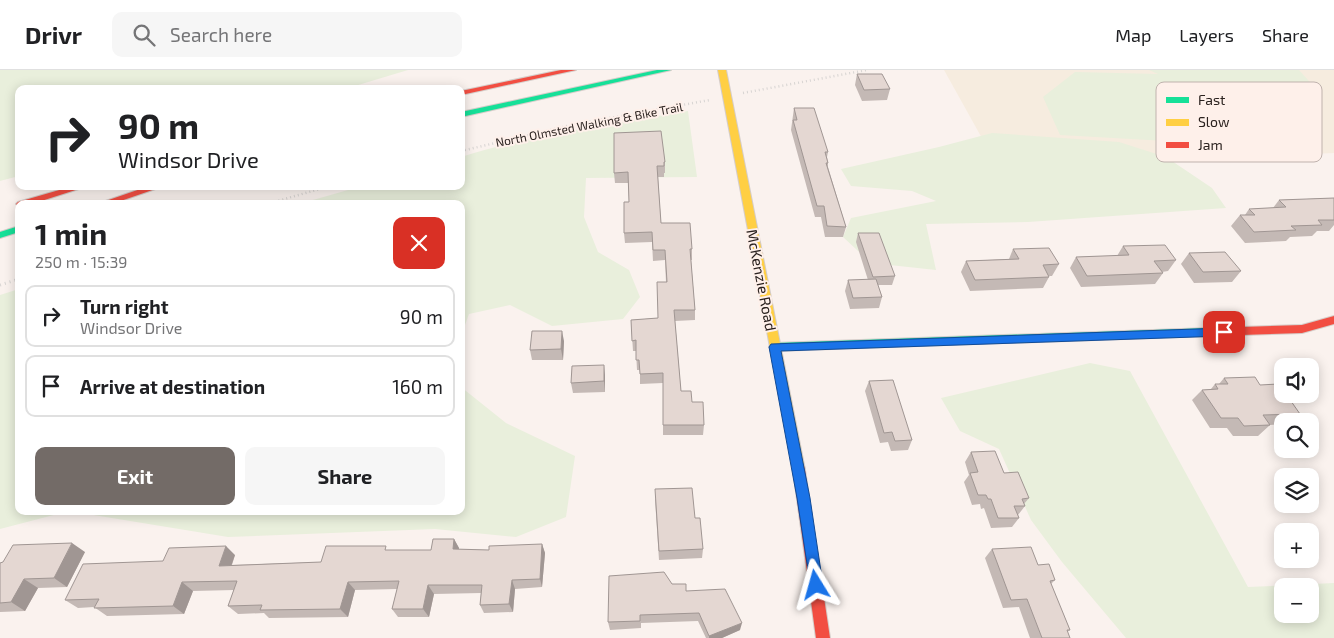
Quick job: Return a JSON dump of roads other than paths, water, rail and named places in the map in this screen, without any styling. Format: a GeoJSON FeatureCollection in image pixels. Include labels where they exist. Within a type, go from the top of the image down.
{"type":"FeatureCollection","features":[{"type":"Feature","properties":{"kind":"main road"},"geometry":{"type":"LineString","coordinates":[[465,92],[572,70]]}},
{"type":"Feature","properties":{"kind":"main road"},"geometry":{"type":"LineString","coordinates":[[465,114],[667,70]]}},
{"type":"Feature","properties":{"kind":"main road","name":"McKenzie Road"},"geometry":{"type":"LineString","coordinates":[[722,70],[804,498],[823,638]]}},
{"type":"Feature","properties":{"kind":"main road"},"geometry":{"type":"LineString","coordinates":[[34,200],[70,190]]}},
{"type":"Feature","properties":{"kind":"main road"},"geometry":{"type":"LineString","coordinates":[[114,200],[147,190]]}},
{"type":"Feature","properties":{"kind":"main road"},"geometry":{"type":"LineString","coordinates":[[0,235],[15,230]]}},
{"type":"Feature","properties":{"kind":"main road"},"geometry":{"type":"LineString","coordinates":[[775,347],[1302,329],[1334,320]]}}]}
